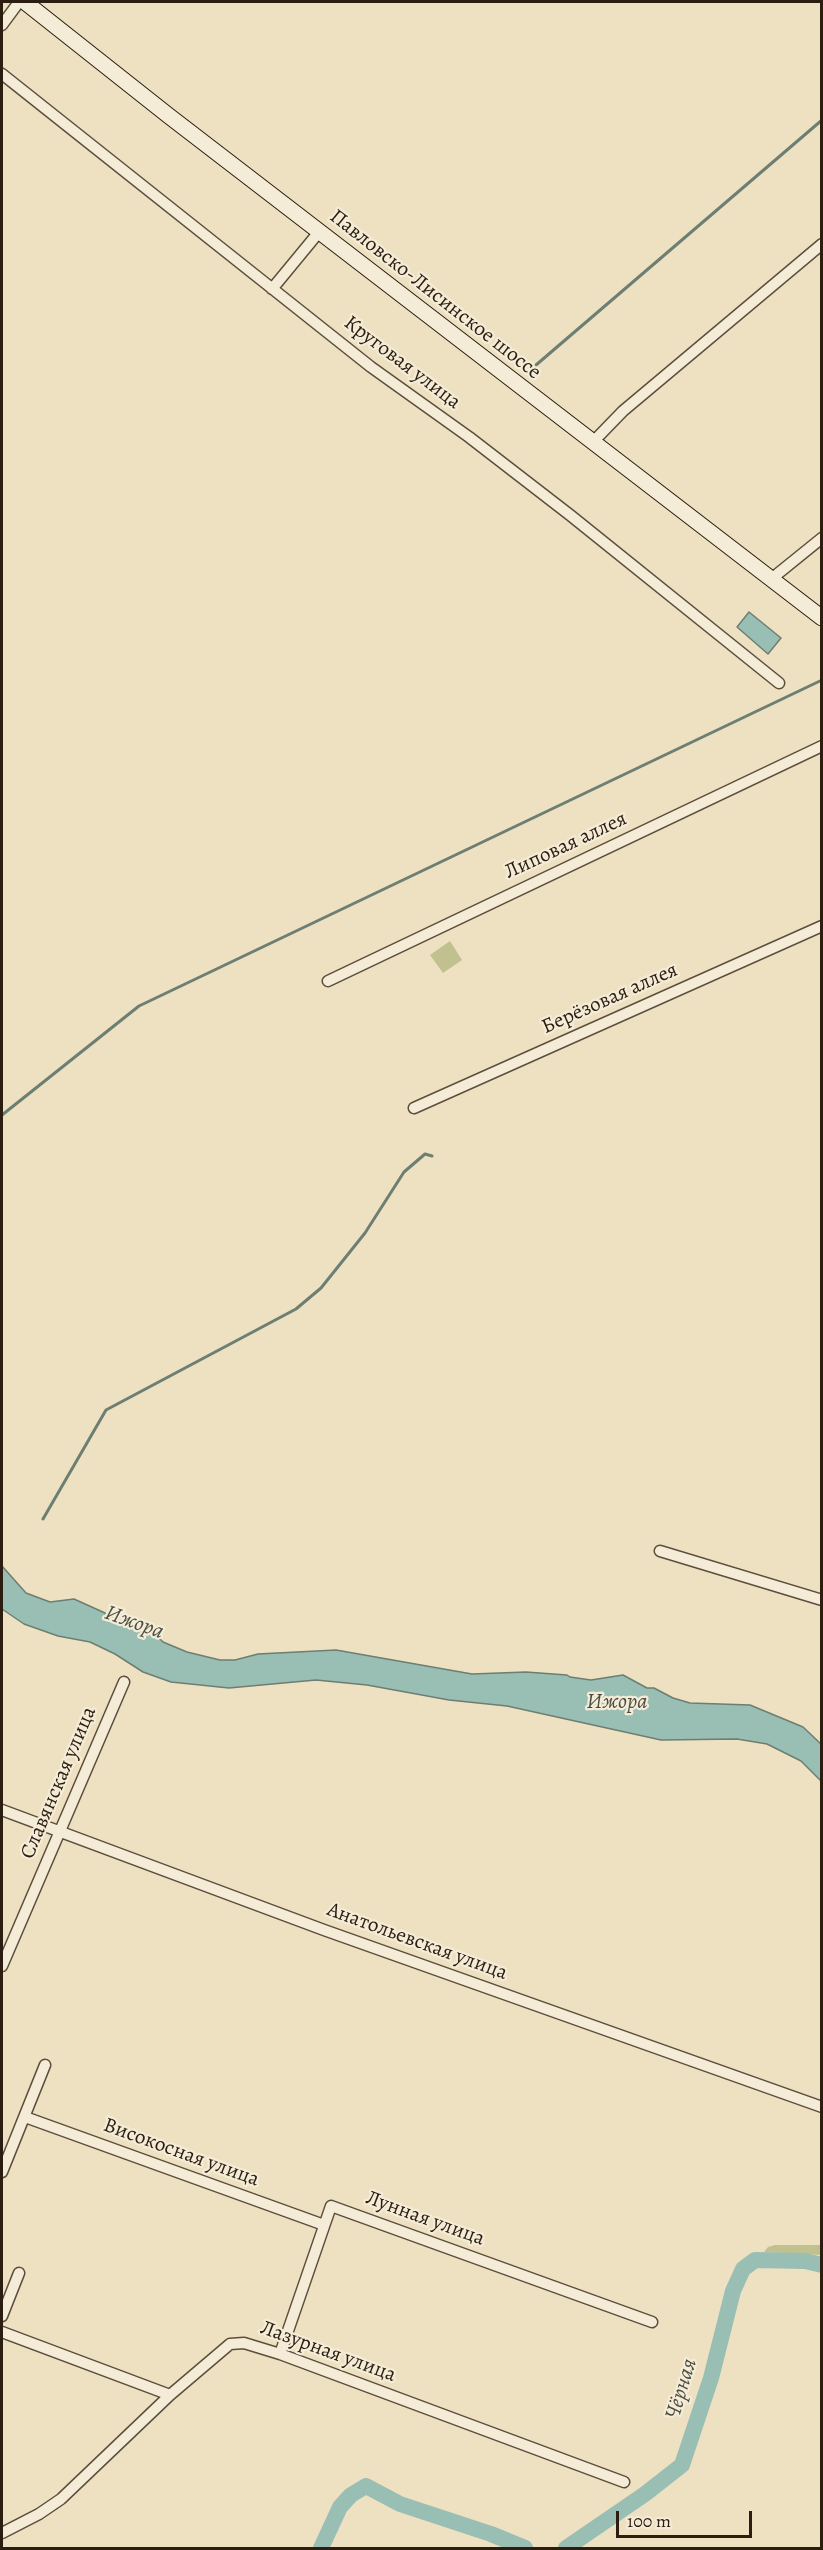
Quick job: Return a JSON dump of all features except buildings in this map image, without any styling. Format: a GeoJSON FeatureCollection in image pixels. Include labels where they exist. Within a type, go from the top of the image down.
{"type":"FeatureCollection","features":[{"type":"Feature","properties":{"kind":"main road","name":"Павловско-Лисинское шоссе"},"geometry":{"type":"LineString","coordinates":[[25,2],[319,232],[822,618]]}},
{"type":"Feature","properties":{"kind":"street"},"geometry":{"type":"LineString","coordinates":[[2,25],[20,2]]}},
{"type":"Feature","properties":{"kind":"street","name":"Круговая улица"},"geometry":{"type":"LineString","coordinates":[[2,74],[371,367],[570,515],[779,683]]}},
{"type":"Feature","properties":{"kind":"street"},"geometry":{"type":"LineString","coordinates":[[272,289],[319,232]]}},
{"type":"Feature","properties":{"kind":"street"},"geometry":{"type":"LineString","coordinates":[[592,443],[623,411],[822,244]]}},
{"type":"Feature","properties":{"kind":"street"},"geometry":{"type":"LineString","coordinates":[[770,580],[822,538]]}},
{"type":"Feature","properties":{"kind":"street","name":"Липовая аллея"},"geometry":{"type":"LineString","coordinates":[[328,981],[822,746]]}},
{"type":"Feature","properties":{"kind":"street","name":"Берёзовая аллея"},"geometry":{"type":"LineString","coordinates":[[414,1107],[822,926]]}},
{"type":"Feature","properties":{"kind":"street"},"geometry":{"type":"LineString","coordinates":[[660,1551],[822,1600]]}},
{"type":"Feature","properties":{"kind":"street","name":"Славянская улица"},"geometry":{"type":"LineString","coordinates":[[2,1966],[124,1682]]}},
{"type":"Feature","properties":{"kind":"street","name":"Анатольевская улица"},"geometry":{"type":"LineString","coordinates":[[2,1810],[59,1833],[822,2107]]}},
{"type":"Feature","properties":{"kind":"street"},"geometry":{"type":"LineString","coordinates":[[2,2172],[45,2065]]}},
{"type":"Feature","properties":{"kind":"street","name":"Високосная улица"},"geometry":{"type":"LineString","coordinates":[[25,2117],[324,2225]]}},
{"type":"Feature","properties":{"kind":"street","name":"Лунная улица"},"geometry":{"type":"LineString","coordinates":[[279,2354],[331,2206],[652,2322]]}},
{"type":"Feature","properties":{"kind":"street"},"geometry":{"type":"LineString","coordinates":[[2,2316],[19,2273]]}},
{"type":"Feature","properties":{"kind":"street"},"geometry":{"type":"LineString","coordinates":[[2,2332],[170,2395]]}},
{"type":"Feature","properties":{"kind":"street","name":"Лазурная улица"},"geometry":{"type":"LineString","coordinates":[[3,2532],[61,2499],[170,2395],[230,2344],[244,2343],[279,2354],[624,2482]]}},
{"type":"Feature","properties":{"kind":"green space"},"geometry":{"type":"Polygon","coordinates":[[[450,941],[462,960],[443,973],[430,955],[450,941]]]}},
{"type":"Feature","properties":{"kind":"green space"},"geometry":{"type":"Polygon","coordinates":[[[821,2245],[821,2255],[764,2252],[768,2247],[821,2245]]]}},
{"type":"Feature","properties":{"kind":"water"},"geometry":{"type":"Polygon","coordinates":[[[749,612],[781,638],[768,654],[737,627],[749,612]]]}},
{"type":"Feature","properties":{"kind":"water","name":"Ижора"},"geometry":{"type":"Polygon","coordinates":[[[2,1566],[26,1593],[50,1602],[74,1599],[105,1613],[122,1625],[155,1634],[163,1642],[187,1652],[220,1660],[235,1660],[258,1654],[336,1650],[472,1674],[526,1672],[567,1675],[591,1680],[623,1675],[647,1688],[654,1688],[673,1698],[690,1703],[750,1705],[803,1727],[821,1744],[821,1781],[801,1761],[767,1744],[737,1739],[661,1740],[507,1706],[449,1700],[367,1685],[316,1680],[229,1688],[171,1682],[143,1672],[115,1654],[90,1642],[58,1636],[24,1624],[2,1609],[2,1566]]]}},
{"type":"Feature","properties":{"kind":"waterway"},"geometry":{"type":"LineString","coordinates":[[536,365],[822,120]]}},
{"type":"Feature","properties":{"kind":"waterway"},"geometry":{"type":"LineString","coordinates":[[2,1115],[139,1006],[822,680]]}},
{"type":"Feature","properties":{"kind":"waterway"},"geometry":{"type":"LineString","coordinates":[[43,1519],[106,1410],[296,1309],[321,1288],[365,1233],[404,1172],[425,1154],[432,1156]]}},
{"type":"Feature","properties":{"kind":"waterway","name":"Чёрная"},"geometry":{"type":"LineString","coordinates":[[566,2548],[645,2494],[682,2465],[711,2378],[733,2291],[743,2269],[755,2260],[805,2261],[822,2265]]}},
{"type":"Feature","properties":{"kind":"waterway","name":"Чёрная"},"geometry":{"type":"LineString","coordinates":[[321,2548],[340,2507],[351,2495],[366,2486],[400,2504],[491,2534],[525,2548]]}}]}
